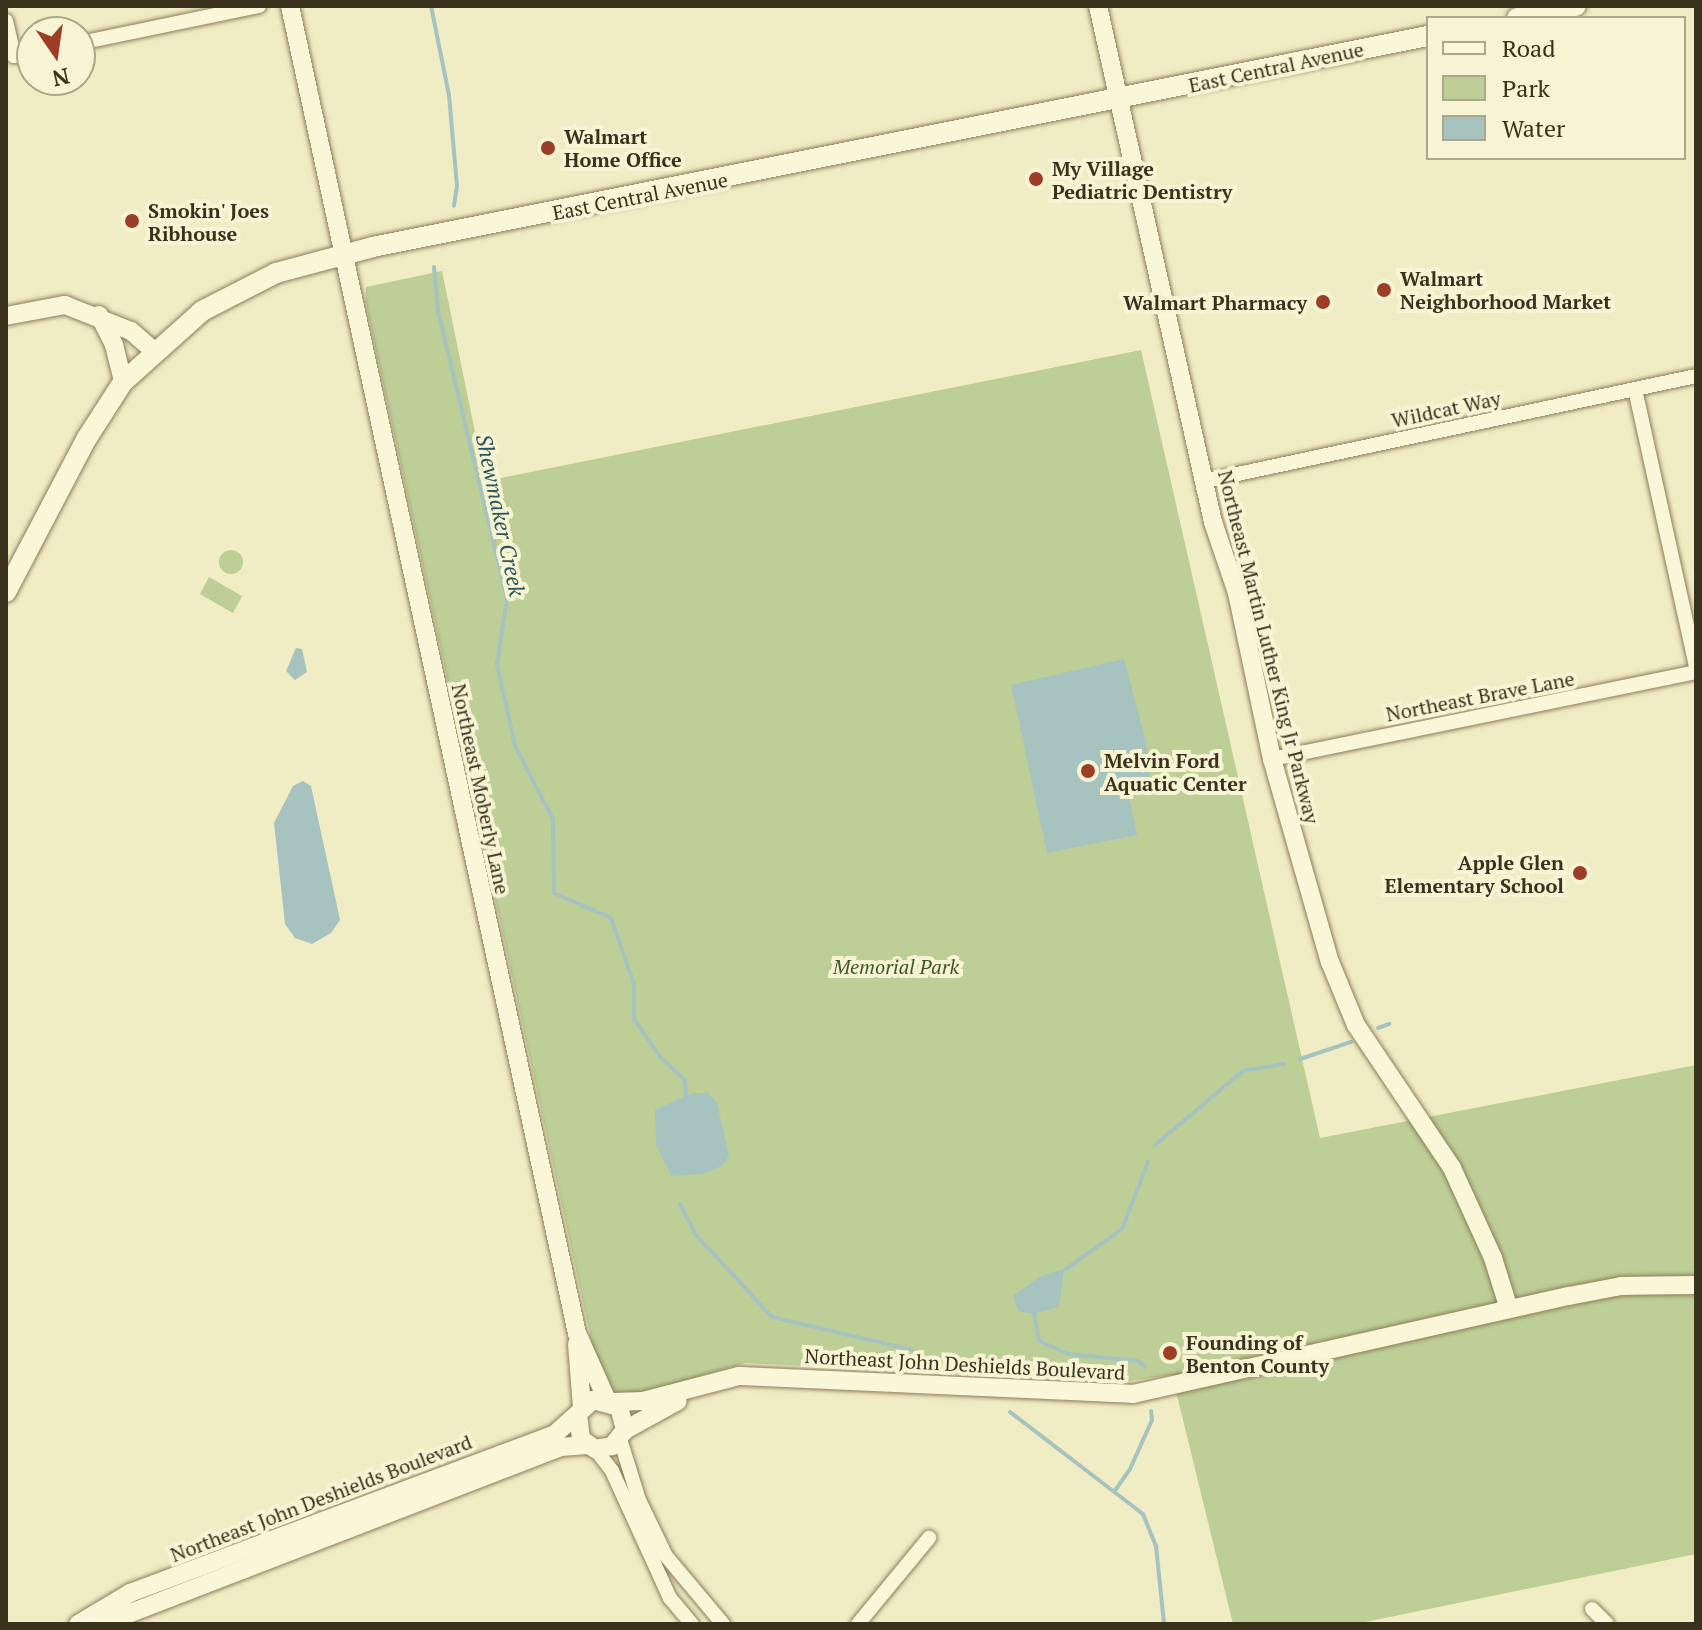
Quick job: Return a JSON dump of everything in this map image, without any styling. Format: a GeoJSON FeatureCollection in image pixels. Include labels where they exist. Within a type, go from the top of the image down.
{"type":"FeatureCollection","features":[{"type":"Feature","properties":{"kind":"main road"},"geometry":{"type":"LineString","coordinates":[[1527,16],[1576,6]]}},
{"type":"Feature","properties":{"kind":"main road","name":"East Central Avenue"},"geometry":{"type":"LineString","coordinates":[[6,592],[87,438],[123,382],[153,350],[202,311],[245,286],[343,254],[1426,36]]}},
{"type":"Feature","properties":{"kind":"street"},"geometry":{"type":"LineString","coordinates":[[96,40],[259,6]]}},
{"type":"Feature","properties":{"kind":"street","name":"Northeast Moberly Lane"},"geometry":{"type":"LineString","coordinates":[[290,6],[577,1333],[580,1410]]}},
{"type":"Feature","properties":{"kind":"street","name":"Northeast Martin Luther King Jr Parkway"},"geometry":{"type":"LineString","coordinates":[[1098,6],[1205,481],[1237,593],[1272,759],[1330,962],[1356,1025],[1452,1168],[1493,1258],[1509,1309]]}},
{"type":"Feature","properties":{"kind":"street"},"geometry":{"type":"LineString","coordinates":[[6,21],[16,56]]}},
{"type":"Feature","properties":{"kind":"street"},"geometry":{"type":"LineString","coordinates":[[6,316],[65,305],[99,315],[131,331],[153,350]]}},
{"type":"Feature","properties":{"kind":"street"},"geometry":{"type":"LineString","coordinates":[[99,315],[114,345],[123,382]]}},
{"type":"Feature","properties":{"kind":"street","name":"Wildcat Way"},"geometry":{"type":"LineString","coordinates":[[1205,481],[1696,376]]}},
{"type":"Feature","properties":{"kind":"street"},"geometry":{"type":"LineString","coordinates":[[1635,389],[1696,666]]}},
{"type":"Feature","properties":{"kind":"street","name":"Northeast Brave Lane"},"geometry":{"type":"LineString","coordinates":[[1272,759],[1696,672]]}},
{"type":"Feature","properties":{"kind":"street","name":"Northeast John Deshields Boulevard"},"geometry":{"type":"LineString","coordinates":[[610,1401],[643,1401],[739,1376],[1133,1394],[1621,1286],[1696,1285]]}},
{"type":"Feature","properties":{"kind":"street","name":"Northeast Moberly Lane"},"geometry":{"type":"LineString","coordinates":[[577,1333],[610,1401]]}},
{"type":"Feature","properties":{"kind":"street","name":"Northeast John Deshields Boulevard"},"geometry":{"type":"LineString","coordinates":[[623,1434],[701,1387]]}},
{"type":"Feature","properties":{"kind":"street"},"geometry":{"type":"LineString","coordinates":[[692,1624],[670,1598],[612,1471],[579,1434],[580,1410],[610,1401],[623,1413],[623,1434],[634,1488],[666,1556],[723,1624]]}},
{"type":"Feature","properties":{"kind":"street","name":"Northeast John Deshields Boulevard"},"geometry":{"type":"LineString","coordinates":[[78,1624],[130,1593],[555,1434],[580,1410]]}},
{"type":"Feature","properties":{"kind":"street"},"geometry":{"type":"LineString","coordinates":[[592,1447],[623,1434]]}},
{"type":"Feature","properties":{"kind":"street","name":"Northeast John Deshields Boulevard"},"geometry":{"type":"LineString","coordinates":[[102,1624],[560,1447],[592,1447]]}},
{"type":"Feature","properties":{"kind":"street"},"geometry":{"type":"LineString","coordinates":[[858,1624],[906,1560],[929,1538]]}},
{"type":"Feature","properties":{"kind":"street"},"geometry":{"type":"LineString","coordinates":[[1592,1609],[1607,1624]]}},
{"type":"Feature","properties":{"kind":"green space","name":"Memorial Park"},"geometry":{"type":"Polygon","coordinates":[[[442,271],[485,481],[1141,350],[1320,1138],[1696,1065],[1696,1554],[1356,1624],[1233,1624],[1172,1375],[1121,1382],[746,1363],[637,1394],[620,1396],[608,1389],[599,1376],[365,300],[366,287],[442,271]]]}},
{"type":"Feature","properties":{"kind":"green space"},"geometry":{"type":"Polygon","coordinates":[[[231,550],[240,553],[243,562],[240,571],[231,574],[222,571],[219,562],[222,553],[231,550]]]}},
{"type":"Feature","properties":{"kind":"green space"},"geometry":{"type":"Polygon","coordinates":[[[209,577],[242,596],[233,613],[200,594],[209,577]]]}},
{"type":"Feature","properties":{"kind":"water"},"geometry":{"type":"Polygon","coordinates":[[[296,648],[302,649],[307,672],[295,680],[286,671],[296,648]]]}},
{"type":"Feature","properties":{"kind":"water","name":"Melvin Ford Aquatic Center"},"geometry":{"type":"Polygon","coordinates":[[[1124,659],[1145,738],[1151,787],[1128,793],[1137,835],[1047,853],[1011,685],[1124,659]]]}},
{"type":"Feature","properties":{"kind":"water"},"geometry":{"type":"Polygon","coordinates":[[[303,781],[311,786],[340,920],[331,933],[312,944],[295,938],[285,924],[274,823],[293,786],[303,781]]]}},
{"type":"Feature","properties":{"kind":"water"},"geometry":{"type":"Polygon","coordinates":[[[692,1093],[708,1093],[717,1103],[729,1156],[722,1166],[703,1174],[671,1176],[656,1145],[655,1110],[692,1093]]]}},
{"type":"Feature","properties":{"kind":"water"},"geometry":{"type":"Polygon","coordinates":[[[1064,1269],[1059,1307],[1032,1314],[1018,1311],[1013,1296],[1041,1276],[1064,1269]]]}},
{"type":"Feature","properties":{"kind":"waterway","name":"Shewmaker Creek"},"geometry":{"type":"LineString","coordinates":[[431,6],[449,95],[457,186],[454,206]]}},
{"type":"Feature","properties":{"kind":"waterway","name":"Shewmaker Creek"},"geometry":{"type":"LineString","coordinates":[[434,267],[438,311],[507,598],[497,664],[515,746],[553,819],[554,893],[611,918],[634,984],[634,1019],[661,1058],[685,1080],[686,1100]]}},
{"type":"Feature","properties":{"kind":"waterway"},"geometry":{"type":"LineString","coordinates":[[1378,1028],[1389,1024]]}},
{"type":"Feature","properties":{"kind":"waterway"},"geometry":{"type":"LineString","coordinates":[[1300,1059],[1351,1042]]}},
{"type":"Feature","properties":{"kind":"waterway"},"geometry":{"type":"LineString","coordinates":[[1155,1145],[1243,1071],[1284,1064]]}},
{"type":"Feature","properties":{"kind":"waterway"},"geometry":{"type":"LineString","coordinates":[[1062,1272],[1122,1229],[1148,1162]]}},
{"type":"Feature","properties":{"kind":"waterway","name":"Shewmaker Creek"},"geometry":{"type":"LineString","coordinates":[[680,1204],[696,1235],[772,1317],[912,1350]]}},
{"type":"Feature","properties":{"kind":"waterway"},"geometry":{"type":"LineString","coordinates":[[1034,1312],[1039,1341],[1068,1354],[1138,1361],[1145,1367]]}},
{"type":"Feature","properties":{"kind":"waterway"},"geometry":{"type":"LineString","coordinates":[[1116,1489],[1130,1469],[1152,1420],[1151,1411]]}},
{"type":"Feature","properties":{"kind":"waterway","name":"Shewmaker Creek"},"geometry":{"type":"LineString","coordinates":[[1010,1412],[1143,1514],[1156,1546],[1164,1624]]}},
{"type":"Feature","properties":{"kind":"place","name":"Walmart Home Office"},"geometry":{"type":"Point","coordinates":[548,148]}},
{"type":"Feature","properties":{"kind":"place","name":"My Village Pediatric Dentistry"},"geometry":{"type":"Point","coordinates":[1036,179]}},
{"type":"Feature","properties":{"kind":"place","name":"Smokin' Joes Ribhouse"},"geometry":{"type":"Point","coordinates":[132,221]}},
{"type":"Feature","properties":{"kind":"place","name":"Walmart Neighborhood Market"},"geometry":{"type":"Point","coordinates":[1384,290]}},
{"type":"Feature","properties":{"kind":"place","name":"Walmart Pharmacy"},"geometry":{"type":"Point","coordinates":[1323,302]}},
{"type":"Feature","properties":{"kind":"place","name":"Melvin Ford Aquatic Center"},"geometry":{"type":"Point","coordinates":[1088,771]}},
{"type":"Feature","properties":{"kind":"place","name":"Apple Glen Elementary School"},"geometry":{"type":"Point","coordinates":[1580,873]}},
{"type":"Feature","properties":{"kind":"place","name":"Founding of Benton County"},"geometry":{"type":"Point","coordinates":[1170,1353]}}]}
